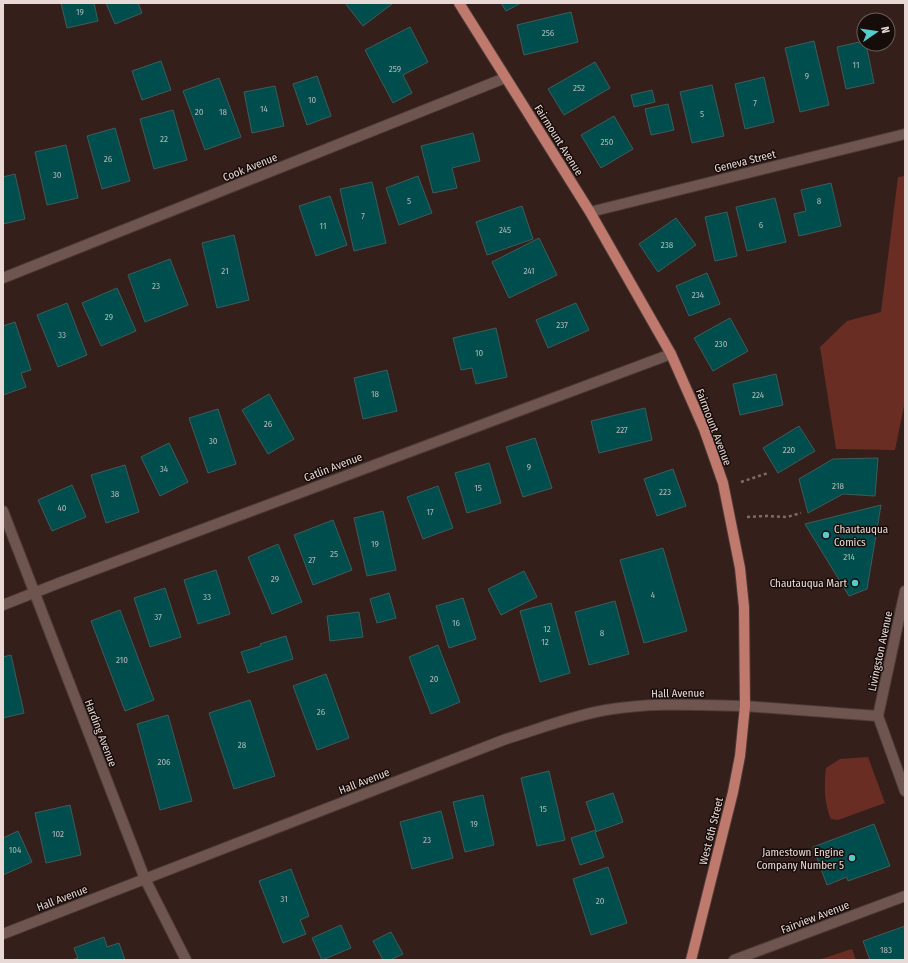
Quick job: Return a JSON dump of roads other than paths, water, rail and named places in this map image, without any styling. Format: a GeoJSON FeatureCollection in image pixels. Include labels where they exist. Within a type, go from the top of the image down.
{"type":"FeatureCollection","features":[{"type":"Feature","properties":{"kind":"main road","name":"Fairmount Avenue"},"geometry":{"type":"LineString","coordinates":[[459,3],[590,212],[671,354],[706,435],[724,488],[740,564],[744,607],[745,706]]}},
{"type":"Feature","properties":{"kind":"main road","name":"West 6th Street"},"geometry":{"type":"LineString","coordinates":[[692,960],[733,792],[740,756],[745,706]]}},
{"type":"Feature","properties":{"kind":"street","name":"Cook Avenue"},"geometry":{"type":"LineString","coordinates":[[3,278],[506,78]]}},
{"type":"Feature","properties":{"kind":"street","name":"Geneva Street"},"geometry":{"type":"LineString","coordinates":[[590,212],[905,134]]}},
{"type":"Feature","properties":{"kind":"street","name":"Catlin Avenue"},"geometry":{"type":"LineString","coordinates":[[3,605],[66,580],[671,354]]}},
{"type":"Feature","properties":{"kind":"street","name":"Harding Avenue"},"geometry":{"type":"LineString","coordinates":[[3,511],[145,879],[186,960]]}},
{"type":"Feature","properties":{"kind":"street","name":"Livingston Avenue"},"geometry":{"type":"LineString","coordinates":[[878,716],[901,627],[905,590]]}},
{"type":"Feature","properties":{"kind":"street","name":"Hall Avenue"},"geometry":{"type":"LineString","coordinates":[[3,934],[506,739],[572,718],[606,710],[635,706],[671,704],[745,706]]}},
{"type":"Feature","properties":{"kind":"street"},"geometry":{"type":"LineString","coordinates":[[745,706],[878,716],[905,791]]}},
{"type":"Feature","properties":{"kind":"street","name":"Fairview Avenue"},"geometry":{"type":"LineString","coordinates":[[734,960],[905,896]]}},
{"type":"Feature","properties":{"kind":"place","name":"Chautauqua Comics"},"geometry":{"type":"Point","coordinates":[826,535]}},
{"type":"Feature","properties":{"kind":"place","name":"Chautauqua Mart"},"geometry":{"type":"Point","coordinates":[855,583]}},
{"type":"Feature","properties":{"kind":"place","name":"Jamestown Engine Company Number 5"},"geometry":{"type":"Point","coordinates":[852,858]}}]}
